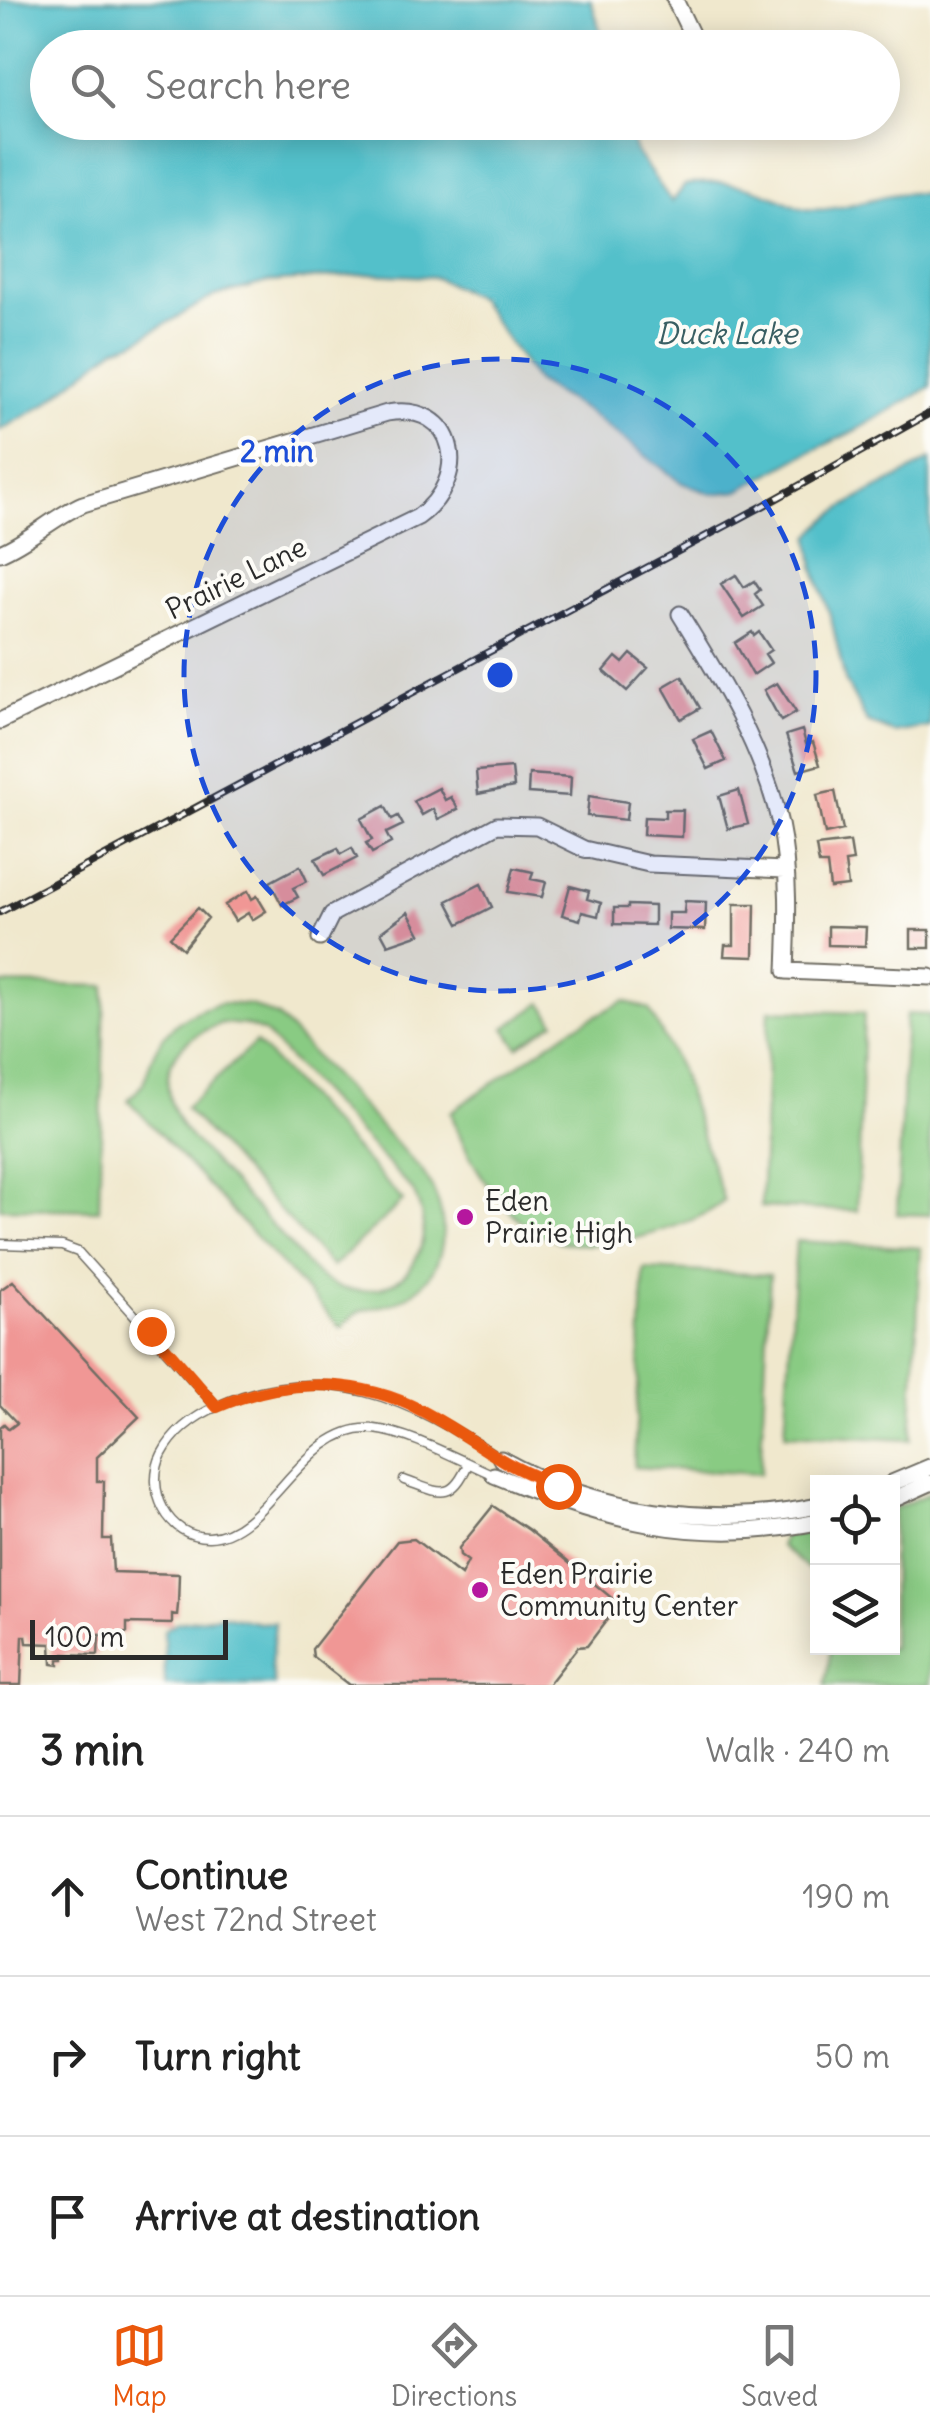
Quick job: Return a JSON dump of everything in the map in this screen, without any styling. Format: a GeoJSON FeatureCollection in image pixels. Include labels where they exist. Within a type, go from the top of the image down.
{"type":"FeatureCollection","features":[{"type":"Feature","properties":{"kind":"street"},"geometry":{"type":"LineString","coordinates":[[675,0],[689,30]]}},
{"type":"Feature","properties":{"kind":"street","name":"Prairie Lane"},"geometry":{"type":"LineString","coordinates":[[0,552],[33,537],[83,504],[387,413],[418,413],[442,431],[448,446],[448,482],[431,508],[418,518],[0,720]]}},
{"type":"Feature","properties":{"kind":"street"},"geometry":{"type":"LineString","coordinates":[[680,614],[754,744],[780,826],[788,916],[786,972],[930,977]]}},
{"type":"Feature","properties":{"kind":"street"},"geometry":{"type":"LineString","coordinates":[[320,938],[332,914],[498,825],[537,826],[584,849],[632,862],[784,870]]}},
{"type":"Feature","properties":{"kind":"street"},"geometry":{"type":"LineString","coordinates":[[500,1459],[568,1489],[660,1511],[746,1516],[810,1507]]}},
{"type":"Feature","properties":{"kind":"street"},"geometry":{"type":"LineString","coordinates":[[900,1480],[930,1467]]}},
{"type":"Feature","properties":{"kind":"street"},"geometry":{"type":"LineString","coordinates":[[494,1475],[562,1503],[658,1527],[740,1532],[810,1523]]}},
{"type":"Feature","properties":{"kind":"street"},"geometry":{"type":"LineString","coordinates":[[900,1496],[930,1483]]}},
{"type":"Feature","properties":{"kind":"lane"},"geometry":{"type":"LineString","coordinates":[[0,1244],[62,1246],[78,1252],[217,1407]]}},
{"type":"Feature","properties":{"kind":"lane"},"geometry":{"type":"LineString","coordinates":[[494,1475],[390,1432],[369,1428],[350,1431],[322,1446],[238,1528],[225,1535],[200,1537],[182,1529],[166,1515],[159,1500],[156,1472],[164,1452],[196,1418],[243,1396],[282,1388],[350,1388],[411,1406],[500,1459]]}},
{"type":"Feature","properties":{"kind":"lane"},"geometry":{"type":"LineString","coordinates":[[404,1480],[444,1493],[455,1488],[468,1464]]}},
{"type":"Feature","properties":{"kind":"green space"},"geometry":{"type":"Polygon","coordinates":[[[0,984],[105,986],[99,1210],[0,1208],[0,984]]]}},
{"type":"Feature","properties":{"kind":"green space"},"geometry":{"type":"Polygon","coordinates":[[[624,1001],[649,1009],[679,1067],[724,1201],[690,1220],[643,1236],[596,1244],[562,1242],[524,1224],[492,1190],[467,1151],[451,1112],[569,1030],[624,1001]]]}},
{"type":"Feature","properties":{"kind":"green space"},"geometry":{"type":"Polygon","coordinates":[[[542,1003],[555,1022],[518,1047],[505,1028],[542,1003]]]}},
{"type":"Feature","properties":{"kind":"green space"},"geometry":{"type":"Polygon","coordinates":[[[251,1005],[278,1017],[422,1171],[439,1207],[442,1244],[428,1277],[415,1291],[396,1302],[358,1312],[341,1328],[128,1100],[143,1082],[166,1034],[190,1014],[210,1006],[251,1005]],[[222,1023],[204,1031],[178,1052],[168,1078],[169,1094],[183,1129],[319,1276],[336,1286],[360,1290],[384,1287],[395,1281],[413,1264],[423,1237],[422,1218],[413,1191],[264,1032],[222,1023]]]}},
{"type":"Feature","properties":{"kind":"green space"},"geometry":{"type":"Polygon","coordinates":[[[769,1010],[864,1013],[857,1211],[761,1207],[769,1010]]]}},
{"type":"Feature","properties":{"kind":"green space"},"geometry":{"type":"Polygon","coordinates":[[[906,1014],[930,1015],[930,1215],[897,1214],[906,1014]]]}},
{"type":"Feature","properties":{"kind":"green space"},"geometry":{"type":"Polygon","coordinates":[[[256,1042],[403,1201],[332,1267],[185,1108],[256,1042]]]}},
{"type":"Feature","properties":{"kind":"green space"},"geometry":{"type":"Polygon","coordinates":[[[796,1241],[921,1248],[911,1440],[785,1434],[796,1241]]]}},
{"type":"Feature","properties":{"kind":"green space"},"geometry":{"type":"Polygon","coordinates":[[[644,1269],[770,1275],[760,1474],[634,1467],[644,1269]]]}},
{"type":"Feature","properties":{"kind":"green space"},"geometry":{"type":"Polygon","coordinates":[[[930,1493],[930,1685],[825,1685],[830,1655],[900,1655],[900,1506],[930,1493]]]}},
{"type":"Feature","properties":{"kind":"green space"},"geometry":{"type":"Polygon","coordinates":[[[810,1531],[810,1570],[780,1546],[785,1535],[810,1531]]]}},
{"type":"Feature","properties":{"kind":"water","name":"Duck Lake"},"geometry":{"type":"Polygon","coordinates":[[[0,0],[591,0],[600,30],[30,30],[30,140],[632,140],[636,152],[672,202],[685,185],[709,183],[753,189],[806,209],[837,208],[900,194],[930,195],[930,387],[738,491],[712,494],[682,483],[586,411],[536,381],[478,298],[434,277],[372,274],[268,282],[214,296],[134,342],[115,348],[46,404],[0,430],[0,0]]]}},
{"type":"Feature","properties":{"kind":"water"},"geometry":{"type":"Polygon","coordinates":[[[930,459],[930,727],[894,733],[867,722],[845,680],[814,567],[810,537],[851,503],[930,459]]]}},
{"type":"Feature","properties":{"kind":"water"},"geometry":{"type":"Polygon","coordinates":[[[223,1615],[259,1623],[275,1622],[271,1667],[275,1685],[165,1685],[164,1630],[178,1622],[223,1615]]]}},
{"type":"Feature","properties":{"kind":"building"},"geometry":{"type":"Polygon","coordinates":[[[736,575],[744,587],[754,581],[760,590],[755,594],[763,606],[744,618],[721,584],[736,575]]]}},
{"type":"Feature","properties":{"kind":"building"},"geometry":{"type":"Polygon","coordinates":[[[752,632],[754,636],[759,632],[771,650],[765,654],[771,663],[753,675],[735,643],[752,632]]]}},
{"type":"Feature","properties":{"kind":"building"},"geometry":{"type":"Polygon","coordinates":[[[631,654],[648,668],[627,691],[604,671],[616,657],[623,663],[631,654]]]}},
{"type":"Feature","properties":{"kind":"building"},"geometry":{"type":"Polygon","coordinates":[[[682,676],[700,708],[681,719],[663,687],[682,676]]]}},
{"type":"Feature","properties":{"kind":"building"},"geometry":{"type":"Polygon","coordinates":[[[777,683],[796,712],[781,721],[764,690],[777,683]]]}},
{"type":"Feature","properties":{"kind":"building"},"geometry":{"type":"Polygon","coordinates":[[[802,730],[806,744],[813,742],[820,765],[798,771],[786,735],[802,730]]]}},
{"type":"Feature","properties":{"kind":"building"},"geometry":{"type":"Polygon","coordinates":[[[711,731],[726,761],[708,769],[693,739],[711,731]]]}},
{"type":"Feature","properties":{"kind":"building"},"geometry":{"type":"Polygon","coordinates":[[[512,768],[514,787],[478,794],[476,771],[512,768]]]}},
{"type":"Feature","properties":{"kind":"building"},"geometry":{"type":"Polygon","coordinates":[[[529,774],[571,777],[570,796],[528,793],[529,774]]]}},
{"type":"Feature","properties":{"kind":"building"},"geometry":{"type":"Polygon","coordinates":[[[439,788],[445,800],[451,797],[458,809],[438,819],[433,809],[422,815],[414,801],[439,788]]]}},
{"type":"Feature","properties":{"kind":"building"},"geometry":{"type":"Polygon","coordinates":[[[739,790],[748,824],[728,829],[719,796],[739,790]]]}},
{"type":"Feature","properties":{"kind":"building"},"geometry":{"type":"Polygon","coordinates":[[[835,791],[843,830],[825,834],[817,795],[835,791]]]}},
{"type":"Feature","properties":{"kind":"building"},"geometry":{"type":"Polygon","coordinates":[[[589,796],[628,802],[626,820],[587,816],[589,796]]]}},
{"type":"Feature","properties":{"kind":"building"},"geometry":{"type":"Polygon","coordinates":[[[385,806],[392,819],[398,816],[403,825],[386,833],[391,843],[372,853],[366,843],[372,840],[361,819],[385,806]]]}},
{"type":"Feature","properties":{"kind":"building"},"geometry":{"type":"Polygon","coordinates":[[[665,810],[683,810],[682,837],[643,835],[644,817],[665,818],[665,810]]]}},
{"type":"Feature","properties":{"kind":"building"},"geometry":{"type":"Polygon","coordinates":[[[850,842],[853,861],[845,862],[848,886],[830,888],[827,864],[819,864],[816,846],[850,842]]]}},
{"type":"Feature","properties":{"kind":"building"},"geometry":{"type":"Polygon","coordinates":[[[338,848],[341,854],[352,848],[357,858],[324,875],[315,859],[338,848]]]}},
{"type":"Feature","properties":{"kind":"building"},"geometry":{"type":"Polygon","coordinates":[[[300,866],[307,881],[293,888],[298,897],[282,905],[270,882],[300,866]]]}},
{"type":"Feature","properties":{"kind":"building"},"geometry":{"type":"Polygon","coordinates":[[[514,868],[533,872],[531,879],[546,882],[542,897],[508,892],[514,868]]]}},
{"type":"Feature","properties":{"kind":"building"},"geometry":{"type":"Polygon","coordinates":[[[481,884],[492,907],[459,924],[447,901],[481,884]]]}},
{"type":"Feature","properties":{"kind":"building"},"geometry":{"type":"Polygon","coordinates":[[[570,886],[589,891],[587,899],[601,903],[598,916],[582,912],[580,920],[562,915],[570,886]]]}},
{"type":"Feature","properties":{"kind":"building"},"geometry":{"type":"Polygon","coordinates":[[[248,891],[252,899],[257,896],[266,911],[252,920],[248,913],[235,921],[225,905],[248,891]]]}},
{"type":"Feature","properties":{"kind":"building"},"geometry":{"type":"Polygon","coordinates":[[[685,901],[706,902],[705,930],[668,929],[668,913],[684,913],[685,901]]]}},
{"type":"Feature","properties":{"kind":"building"},"geometry":{"type":"Polygon","coordinates":[[[734,904],[755,904],[754,957],[724,956],[725,945],[734,945],[734,904]]]}},
{"type":"Feature","properties":{"kind":"building"},"geometry":{"type":"Polygon","coordinates":[[[654,906],[654,925],[614,924],[614,908],[654,906]]]}},
{"type":"Feature","properties":{"kind":"building"},"geometry":{"type":"Polygon","coordinates":[[[198,908],[208,918],[183,949],[170,937],[198,908]]]}},
{"type":"Feature","properties":{"kind":"building"},"geometry":{"type":"Polygon","coordinates":[[[408,912],[420,934],[388,945],[381,932],[408,912]]]}},
{"type":"Feature","properties":{"kind":"building"},"geometry":{"type":"Polygon","coordinates":[[[828,926],[866,927],[865,946],[828,945],[828,926]]]}},
{"type":"Feature","properties":{"kind":"building"},"geometry":{"type":"Polygon","coordinates":[[[911,930],[930,930],[930,948],[911,948],[911,930]]]}},
{"type":"Feature","properties":{"kind":"building"},"geometry":{"type":"Polygon","coordinates":[[[13,1281],[139,1417],[97,1457],[97,1481],[104,1481],[103,1539],[111,1539],[113,1572],[179,1574],[177,1615],[172,1614],[172,1624],[127,1623],[127,1633],[99,1635],[98,1655],[64,1654],[59,1665],[52,1664],[51,1644],[27,1643],[23,1636],[21,1685],[0,1685],[0,1427],[4,1424],[9,1429],[17,1423],[0,1405],[0,1290],[13,1281]]]}},
{"type":"Feature","properties":{"kind":"building","name":"Eden Prairie Community Center"},"geometry":{"type":"Polygon","coordinates":[[[493,1506],[529,1530],[619,1604],[587,1646],[578,1647],[548,1685],[349,1685],[313,1657],[312,1649],[397,1541],[414,1539],[461,1575],[468,1561],[460,1555],[459,1548],[493,1506]]]}},
{"type":"Feature","properties":{"kind":"railway"},"geometry":{"type":"LineString","coordinates":[[0,912],[930,413]]}},
{"type":"Feature","properties":{"kind":"place","name":"Eden Prairie High"},"geometry":{"type":"Point","coordinates":[465,1217]}},
{"type":"Feature","properties":{"kind":"place","name":"Eden Prairie Community Center"},"geometry":{"type":"Point","coordinates":[480,1590]}},
{"type":"Feature","properties":{"kind":"route"},"geometry":{"type":"LineString","coordinates":[[151,1331],[217,1407],[243,1396],[282,1388],[318,1385],[364,1390],[426,1413],[520,1470],[558,1486]]}}]}
